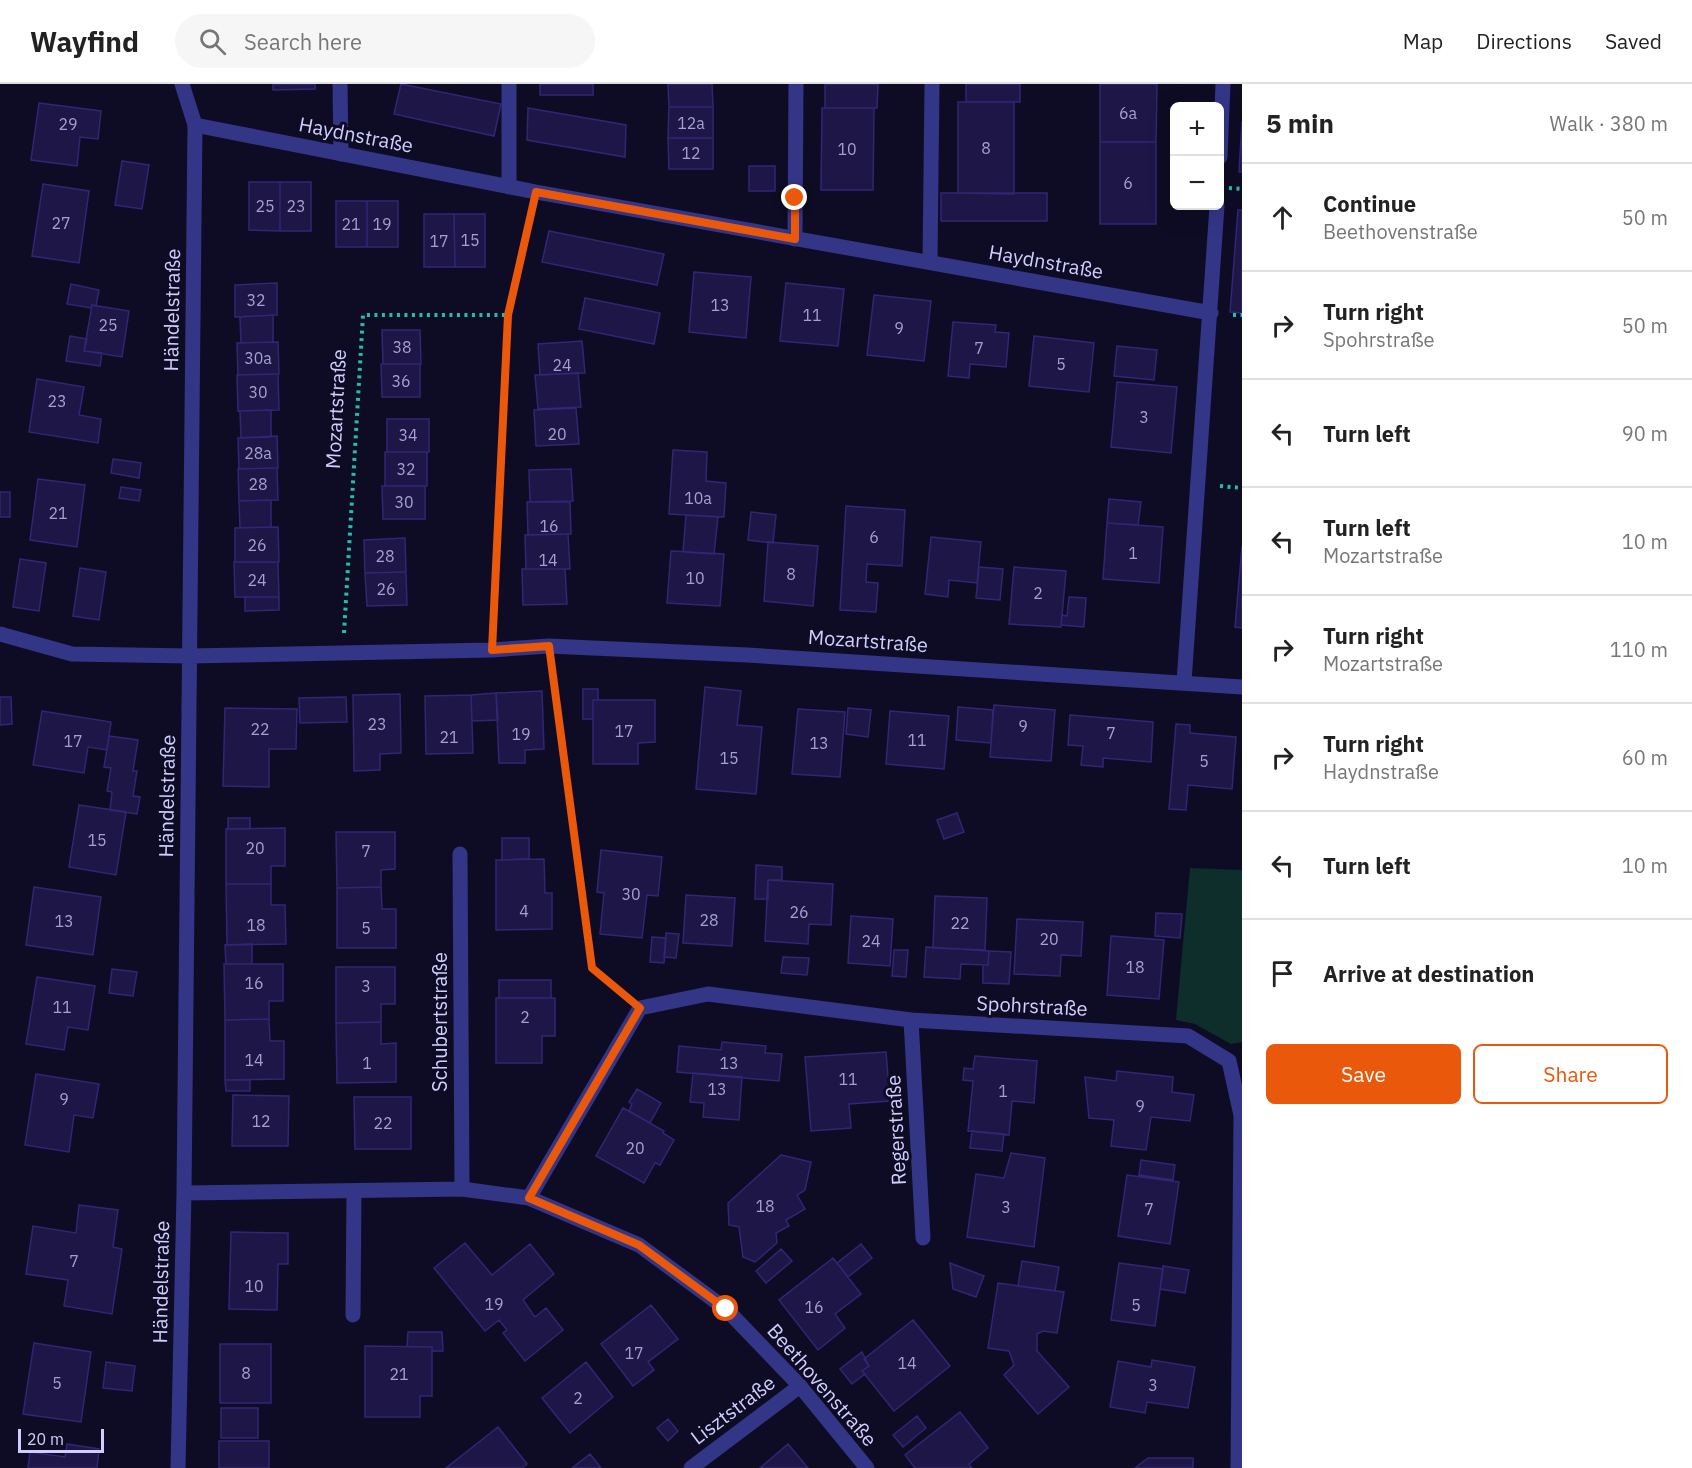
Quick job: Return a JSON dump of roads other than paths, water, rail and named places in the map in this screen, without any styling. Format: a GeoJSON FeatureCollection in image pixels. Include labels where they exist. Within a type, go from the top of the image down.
{"type":"FeatureCollection","features":[{"type":"Feature","properties":{"kind":"street","name":"Händelstraße"},"geometry":{"type":"LineString","coordinates":[[178,1468],[184,1193],[195,125],[183,84]]}},
{"type":"Feature","properties":{"kind":"street"},"geometry":{"type":"LineString","coordinates":[[340,84],[341,154]]}},
{"type":"Feature","properties":{"kind":"street"},"geometry":{"type":"LineString","coordinates":[[509,84],[509,187]]}},
{"type":"Feature","properties":{"kind":"street"},"geometry":{"type":"LineString","coordinates":[[795,239],[796,84]]}},
{"type":"Feature","properties":{"kind":"street"},"geometry":{"type":"LineString","coordinates":[[930,262],[933,84]]}},
{"type":"Feature","properties":{"kind":"street"},"geometry":{"type":"LineString","coordinates":[[1220,156],[1223,84]]}},
{"type":"Feature","properties":{"kind":"street","name":"Haydnstraße"},"geometry":{"type":"LineString","coordinates":[[195,125],[536,192],[1211,313]]}},
{"type":"Feature","properties":{"kind":"street"},"geometry":{"type":"LineString","coordinates":[[1184,682],[1217,210]]}},
{"type":"Feature","properties":{"kind":"street","name":"Mozartstraße"},"geometry":{"type":"LineString","coordinates":[[0,634],[72,654],[189,656],[343,651],[492,650],[549,646],[747,655],[1242,687]]}},
{"type":"Feature","properties":{"kind":"street","name":"Schubertstraße"},"geometry":{"type":"LineString","coordinates":[[460,854],[462,1189]]}},
{"type":"Feature","properties":{"kind":"street","name":"Spohrstraße"},"geometry":{"type":"LineString","coordinates":[[529,1198],[640,1008],[708,994],[911,1020],[1188,1036],[1229,1061],[1241,1115],[1238,1468]]}},
{"type":"Feature","properties":{"kind":"street","name":"Regerstraße"},"geometry":{"type":"LineString","coordinates":[[911,1020],[923,1238]]}},
{"type":"Feature","properties":{"kind":"street","name":"Beethovenstraße"},"geometry":{"type":"LineString","coordinates":[[184,1193],[462,1189],[529,1198],[639,1245],[726,1309],[800,1386],[867,1468]]}},
{"type":"Feature","properties":{"kind":"street"},"geometry":{"type":"LineString","coordinates":[[353,1314],[354,1192]]}},
{"type":"Feature","properties":{"kind":"street","name":"Lisztstraße"},"geometry":{"type":"LineString","coordinates":[[691,1468],[800,1386]]}}]}
